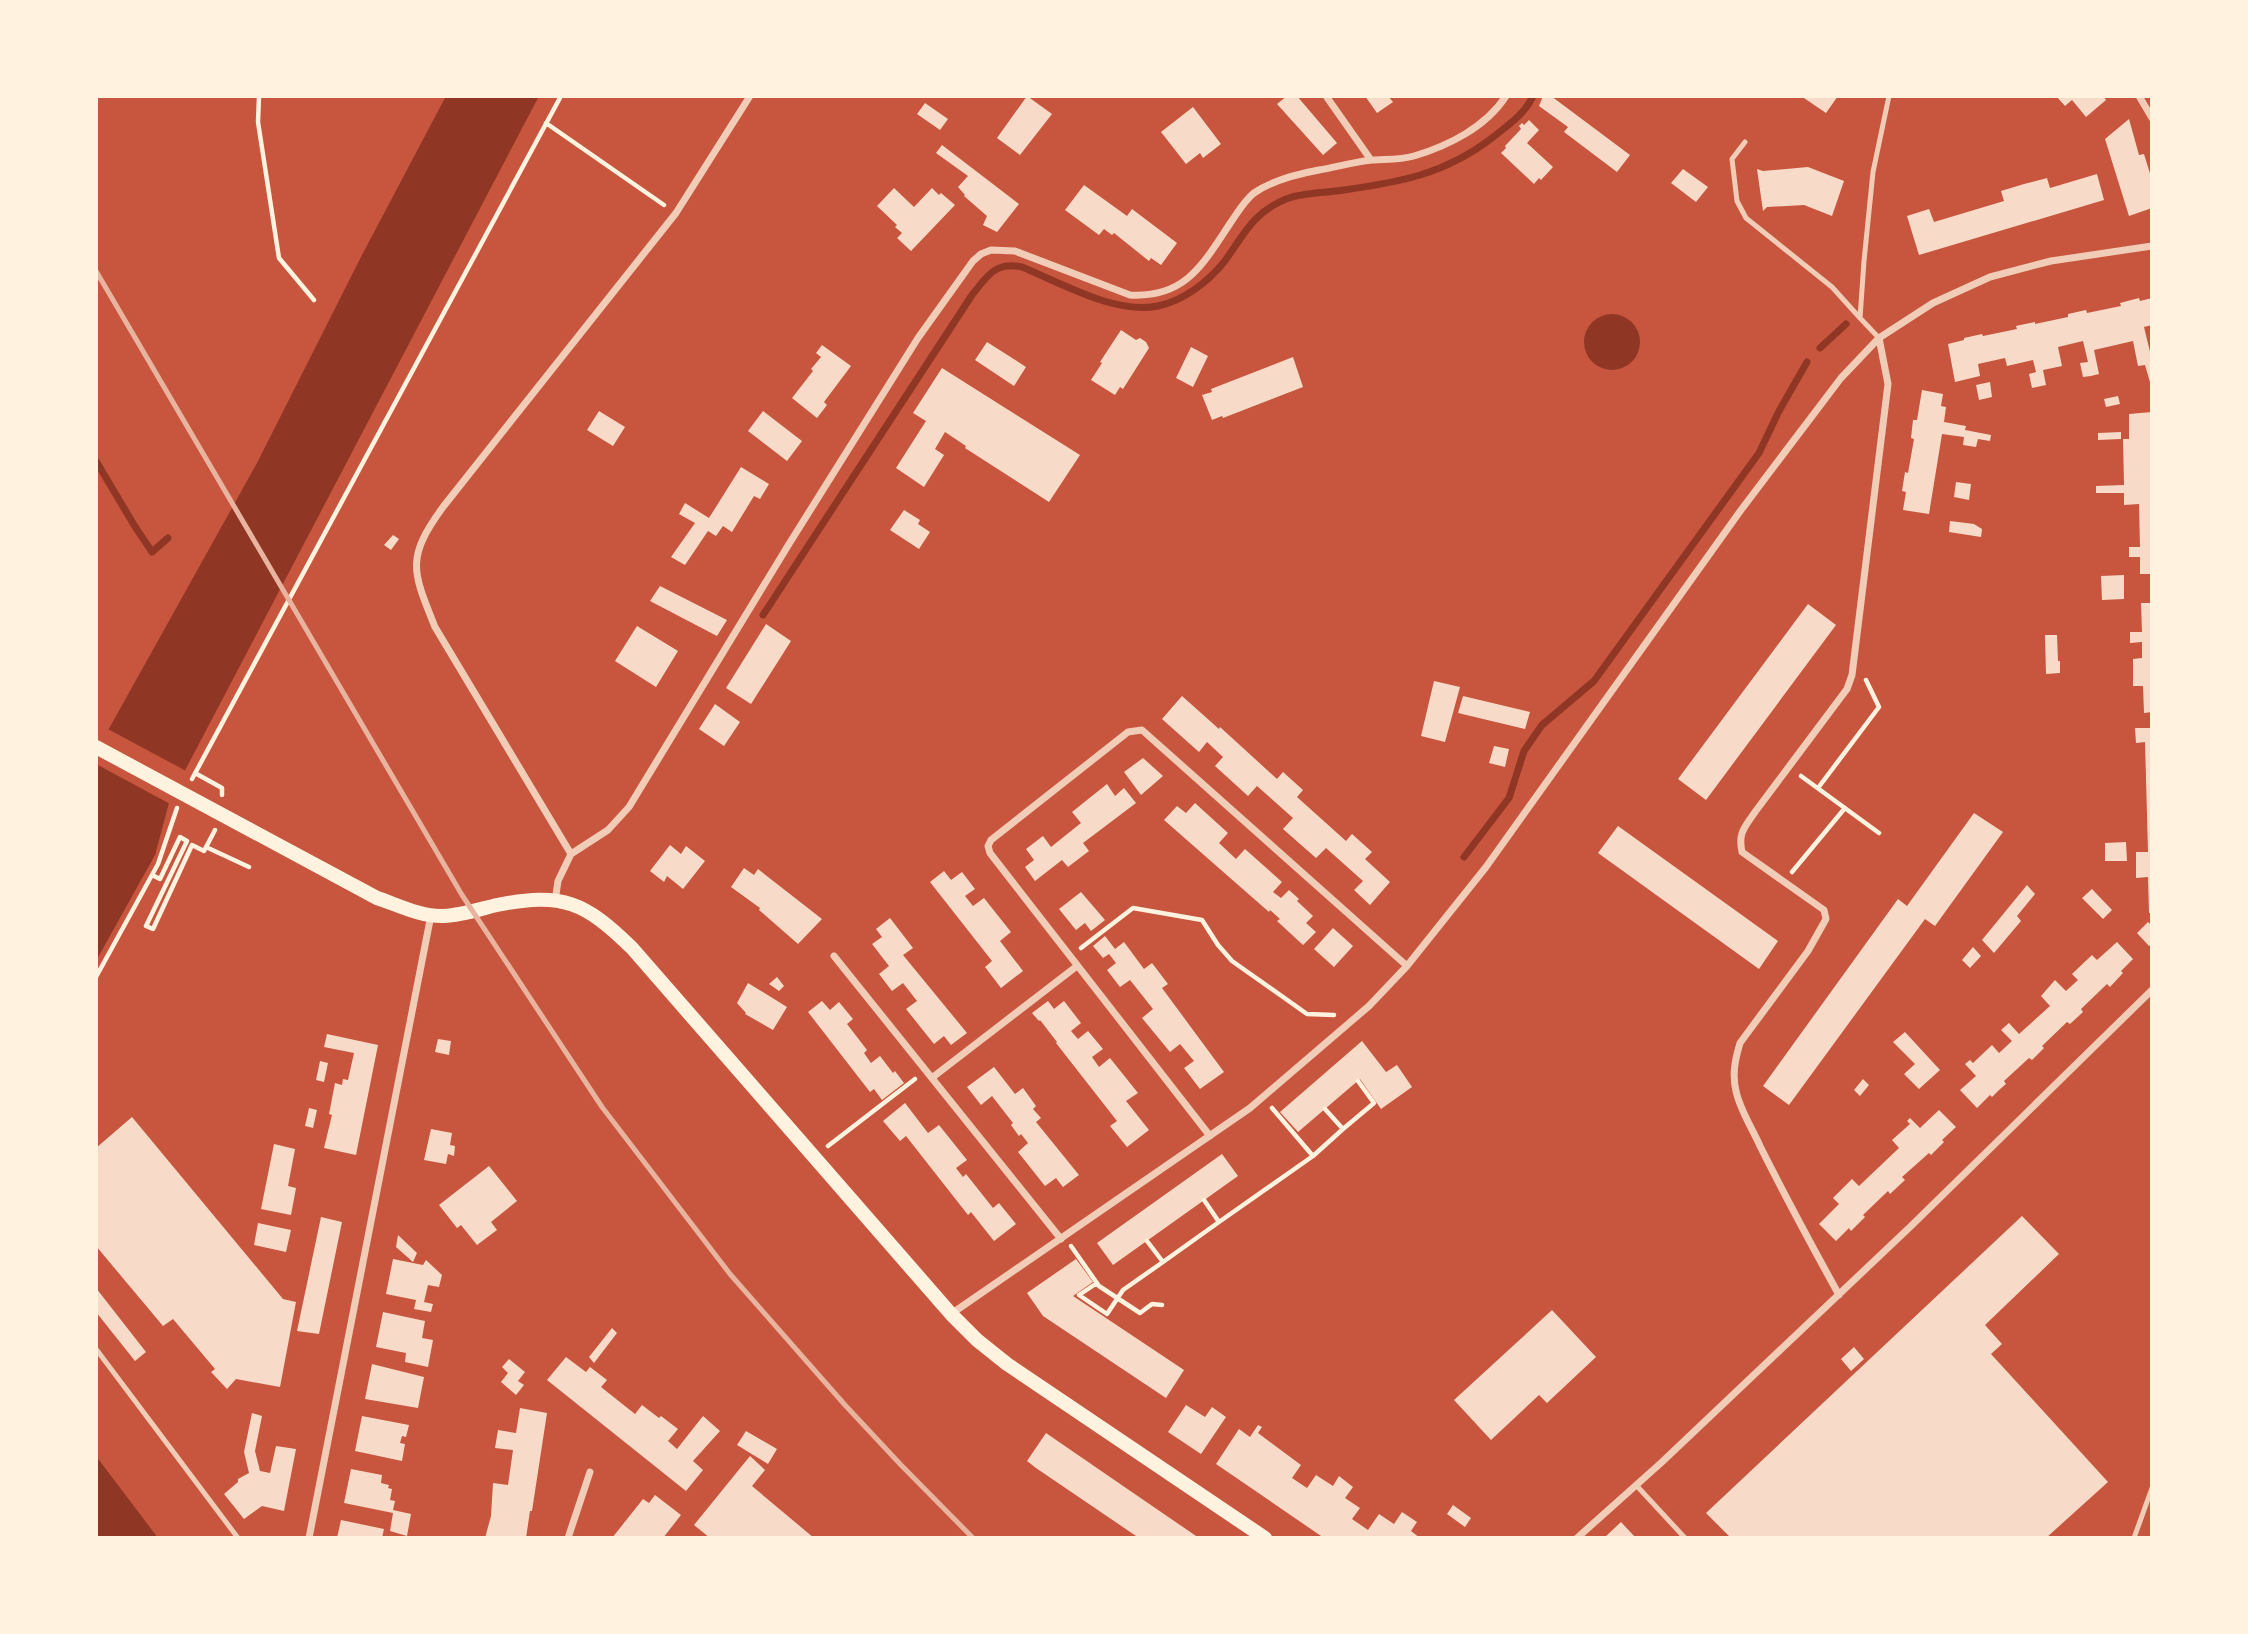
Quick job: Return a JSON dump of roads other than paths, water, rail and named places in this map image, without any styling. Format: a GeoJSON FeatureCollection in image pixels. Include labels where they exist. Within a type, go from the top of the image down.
{"type":"FeatureCollection","features":[{"type":"Feature","properties":{"kind":"main road"},"geometry":{"type":"LineString","coordinates":[[96,747],[377,898],[431,915],[460,914],[535,900],[568,902],[582,907],[609,925],[951,1314],[1007,1364],[1265,1538]]}},
{"type":"Feature","properties":{"kind":"street"},"geometry":{"type":"LineString","coordinates":[[571,854],[435,626],[420,591],[416,559],[419,543],[443,507],[676,213],[750,96]]}},
{"type":"Feature","properties":{"kind":"street"},"geometry":{"type":"LineString","coordinates":[[1326,96],[1371,160]]}},
{"type":"Feature","properties":{"kind":"street"},"geometry":{"type":"LineString","coordinates":[[555,901],[558,881],[571,854],[608,830],[629,807],[918,338],[963,274],[981,254],[991,250],[1015,251],[1130,295],[1162,292],[1179,286],[1205,262],[1244,203],[1255,193],[1283,179],[1371,160],[1394,160],[1413,156],[1449,142],[1482,122],[1499,108],[1506,96]]}},
{"type":"Feature","properties":{"kind":"street"},"geometry":{"type":"LineString","coordinates":[[2140,96],[2152,118]]}},
{"type":"Feature","properties":{"kind":"street"},"geometry":{"type":"LineString","coordinates":[[951,1314],[1263,1097],[1356,1016],[1407,965],[1486,867],[1741,510],[1841,378],[1879,338],[1933,303],[1990,277],[2050,261],[2152,246]]}},
{"type":"Feature","properties":{"kind":"street"},"geometry":{"type":"LineString","coordinates":[[1839,1295],[1748,1119],[1736,1093],[1733,1075],[1740,1043],[1808,951],[1826,919],[1824,910],[1742,852],[1740,840],[1743,829],[1847,689],[1855,661],[1888,384],[1879,338]]}},
{"type":"Feature","properties":{"kind":"street"},"geometry":{"type":"LineString","coordinates":[[1210,1136],[990,853],[988,846],[991,840],[1128,732],[1145,732],[1407,965]]}},
{"type":"Feature","properties":{"kind":"street"},"geometry":{"type":"LineString","coordinates":[[309,1538],[431,915]]}},
{"type":"Feature","properties":{"kind":"street"},"geometry":{"type":"LineString","coordinates":[[834,956],[1063,1238]]}},
{"type":"Feature","properties":{"kind":"street"},"geometry":{"type":"LineString","coordinates":[[933,1077],[1077,966]]}},
{"type":"Feature","properties":{"kind":"street"},"geometry":{"type":"LineString","coordinates":[[1577,1538],[1839,1295],[2152,990]]}},
{"type":"Feature","properties":{"kind":"street"},"geometry":{"type":"LineString","coordinates":[[568,1538],[590,1472]]}},
{"type":"Feature","properties":{"kind":"lane"},"geometry":{"type":"LineString","coordinates":[[1860,318],[1872,172],[1889,96]]}},
{"type":"Feature","properties":{"kind":"lane"},"geometry":{"type":"LineString","coordinates":[[1745,142],[1732,159],[1737,201],[1746,218],[1832,287],[1879,338]]}},
{"type":"Feature","properties":{"kind":"lane"},"geometry":{"type":"LineString","coordinates":[[96,1349],[238,1538]]}},
{"type":"Feature","properties":{"kind":"lane"},"geometry":{"type":"LineString","coordinates":[[1636,1485],[1685,1538]]}},
{"type":"Feature","properties":{"kind":"lane"},"geometry":{"type":"LineString","coordinates":[[2134,1538],[2152,1489]]}},
{"type":"Feature","properties":{"kind":"waterway"},"geometry":{"type":"LineString","coordinates":[[763,615],[972,295],[993,272],[1005,266],[1022,267],[1107,302],[1142,308],[1158,306],[1186,295],[1210,277],[1257,218],[1274,205],[1300,195],[1385,184],[1440,168],[1492,138],[1520,114],[1533,96]]}},
{"type":"Feature","properties":{"kind":"waterway"},"geometry":{"type":"LineString","coordinates":[[1820,348],[1846,324]]}},
{"type":"Feature","properties":{"kind":"waterway"},"geometry":{"type":"LineString","coordinates":[[1464,857],[1509,798],[1524,751],[1542,725],[1594,681],[1759,453],[1807,362]]}},
{"type":"Feature","properties":{"kind":"waterway"},"geometry":{"type":"LineString","coordinates":[[96,461],[152,552],[168,538]]}},
{"type":"Feature","properties":{"kind":"railway"},"geometry":{"type":"LineString","coordinates":[[96,271],[462,895],[602,1107],[730,1274],[845,1405],[973,1538]]}}]}
